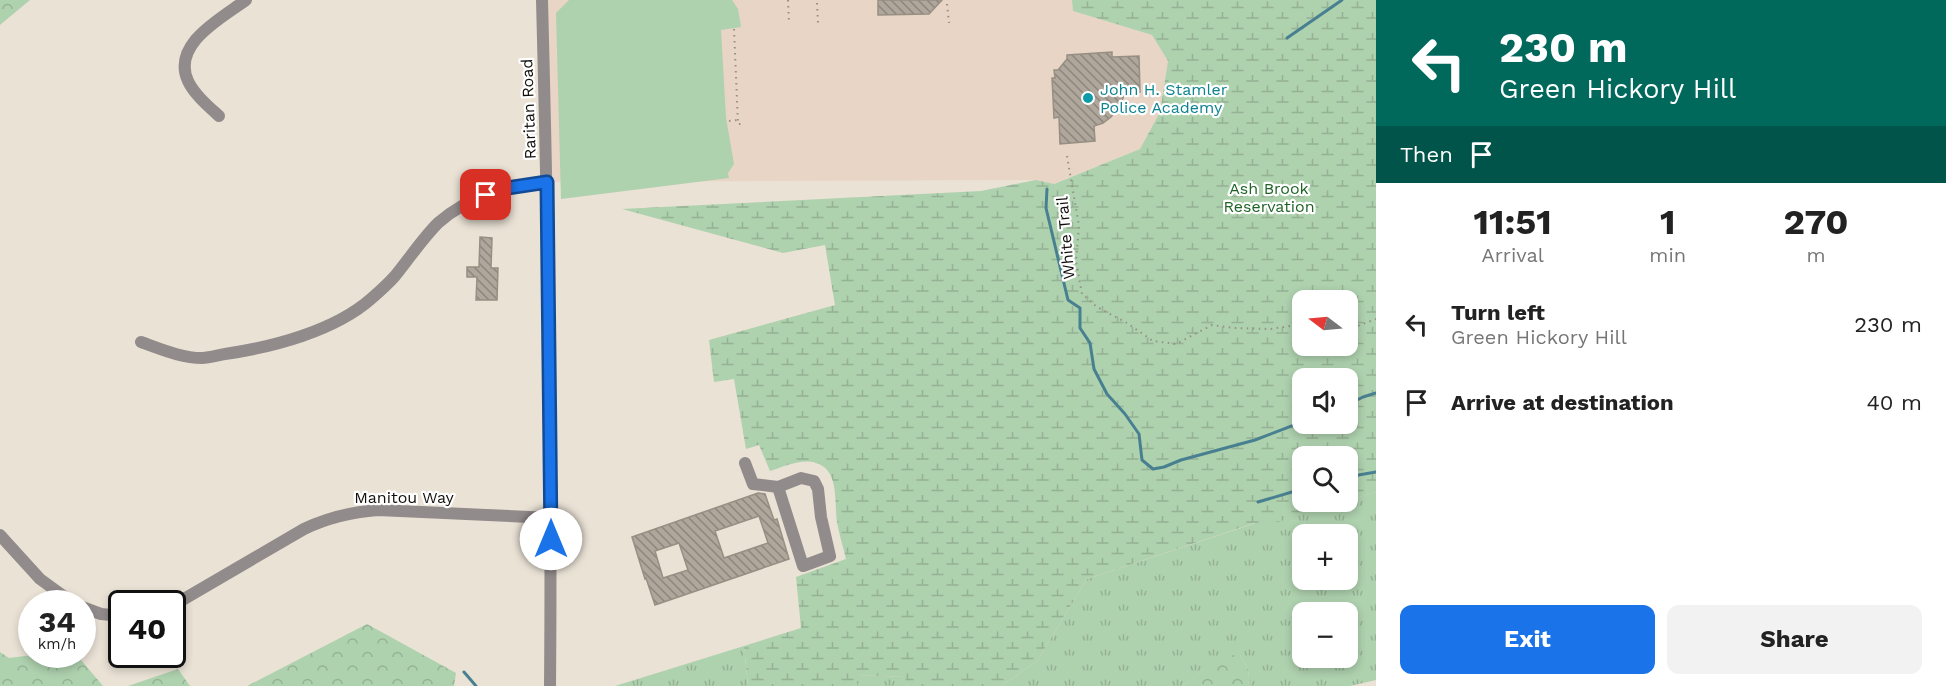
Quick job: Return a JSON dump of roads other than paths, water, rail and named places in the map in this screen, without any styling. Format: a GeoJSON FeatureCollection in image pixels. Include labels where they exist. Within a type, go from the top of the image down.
{"type":"FeatureCollection","features":[{"type":"Feature","properties":{"kind":"street"},"geometry":{"type":"LineString","coordinates":[[219,116],[194,91],[188,81],[184,70],[186,54],[196,38],[246,0]]}},
{"type":"Feature","properties":{"kind":"street","name":"Raritan Road"},"geometry":{"type":"LineString","coordinates":[[542,0],[547,182],[551,518],[550,686]]}},
{"type":"Feature","properties":{"kind":"street"},"geometry":{"type":"LineString","coordinates":[[141,342],[176,354],[202,358],[250,351],[336,322],[369,300],[393,279],[439,223],[464,206],[507,188],[547,182]]}},
{"type":"Feature","properties":{"kind":"street"},"geometry":{"type":"LineString","coordinates":[[745,462],[753,484],[778,487],[801,478],[814,481],[818,489],[821,517],[830,556],[803,566],[778,487]]}},
{"type":"Feature","properties":{"kind":"street","name":"Manitou Way"},"geometry":{"type":"LineString","coordinates":[[186,598],[304,529],[322,520],[350,512],[378,510],[551,518]]}},
{"type":"Feature","properties":{"kind":"street"},"geometry":{"type":"LineString","coordinates":[[0,535],[40,579],[55,590]]}},
{"type":"Feature","properties":{"kind":"waterway"},"geometry":{"type":"LineString","coordinates":[[1287,38],[1342,0]]}},
{"type":"Feature","properties":{"kind":"waterway"},"geometry":{"type":"LineString","coordinates":[[1047,189],[1046,208],[1068,300],[1080,308],[1080,328],[1090,343],[1094,369],[1107,394],[1139,434],[1142,460],[1153,469],[1164,467],[1181,460],[1255,440],[1292,426]]}},
{"type":"Feature","properties":{"kind":"waterway"},"geometry":{"type":"LineString","coordinates":[[1358,400],[1376,393]]}},
{"type":"Feature","properties":{"kind":"waterway"},"geometry":{"type":"LineString","coordinates":[[1358,475],[1376,472]]}},
{"type":"Feature","properties":{"kind":"waterway"},"geometry":{"type":"LineString","coordinates":[[1258,502],[1292,492]]}},
{"type":"Feature","properties":{"kind":"waterway"},"geometry":{"type":"LineString","coordinates":[[464,672],[476,686]]}},
{"type":"Feature","properties":{"kind":"place","name":"John H. Stamler Police Academy"},"geometry":{"type":"Point","coordinates":[1088,98]}},
{"type":"Feature","properties":{"kind":"park label","name":"Ash Brook Reservation"},"geometry":{"type":"Point","coordinates":[1269,197]}}]}
